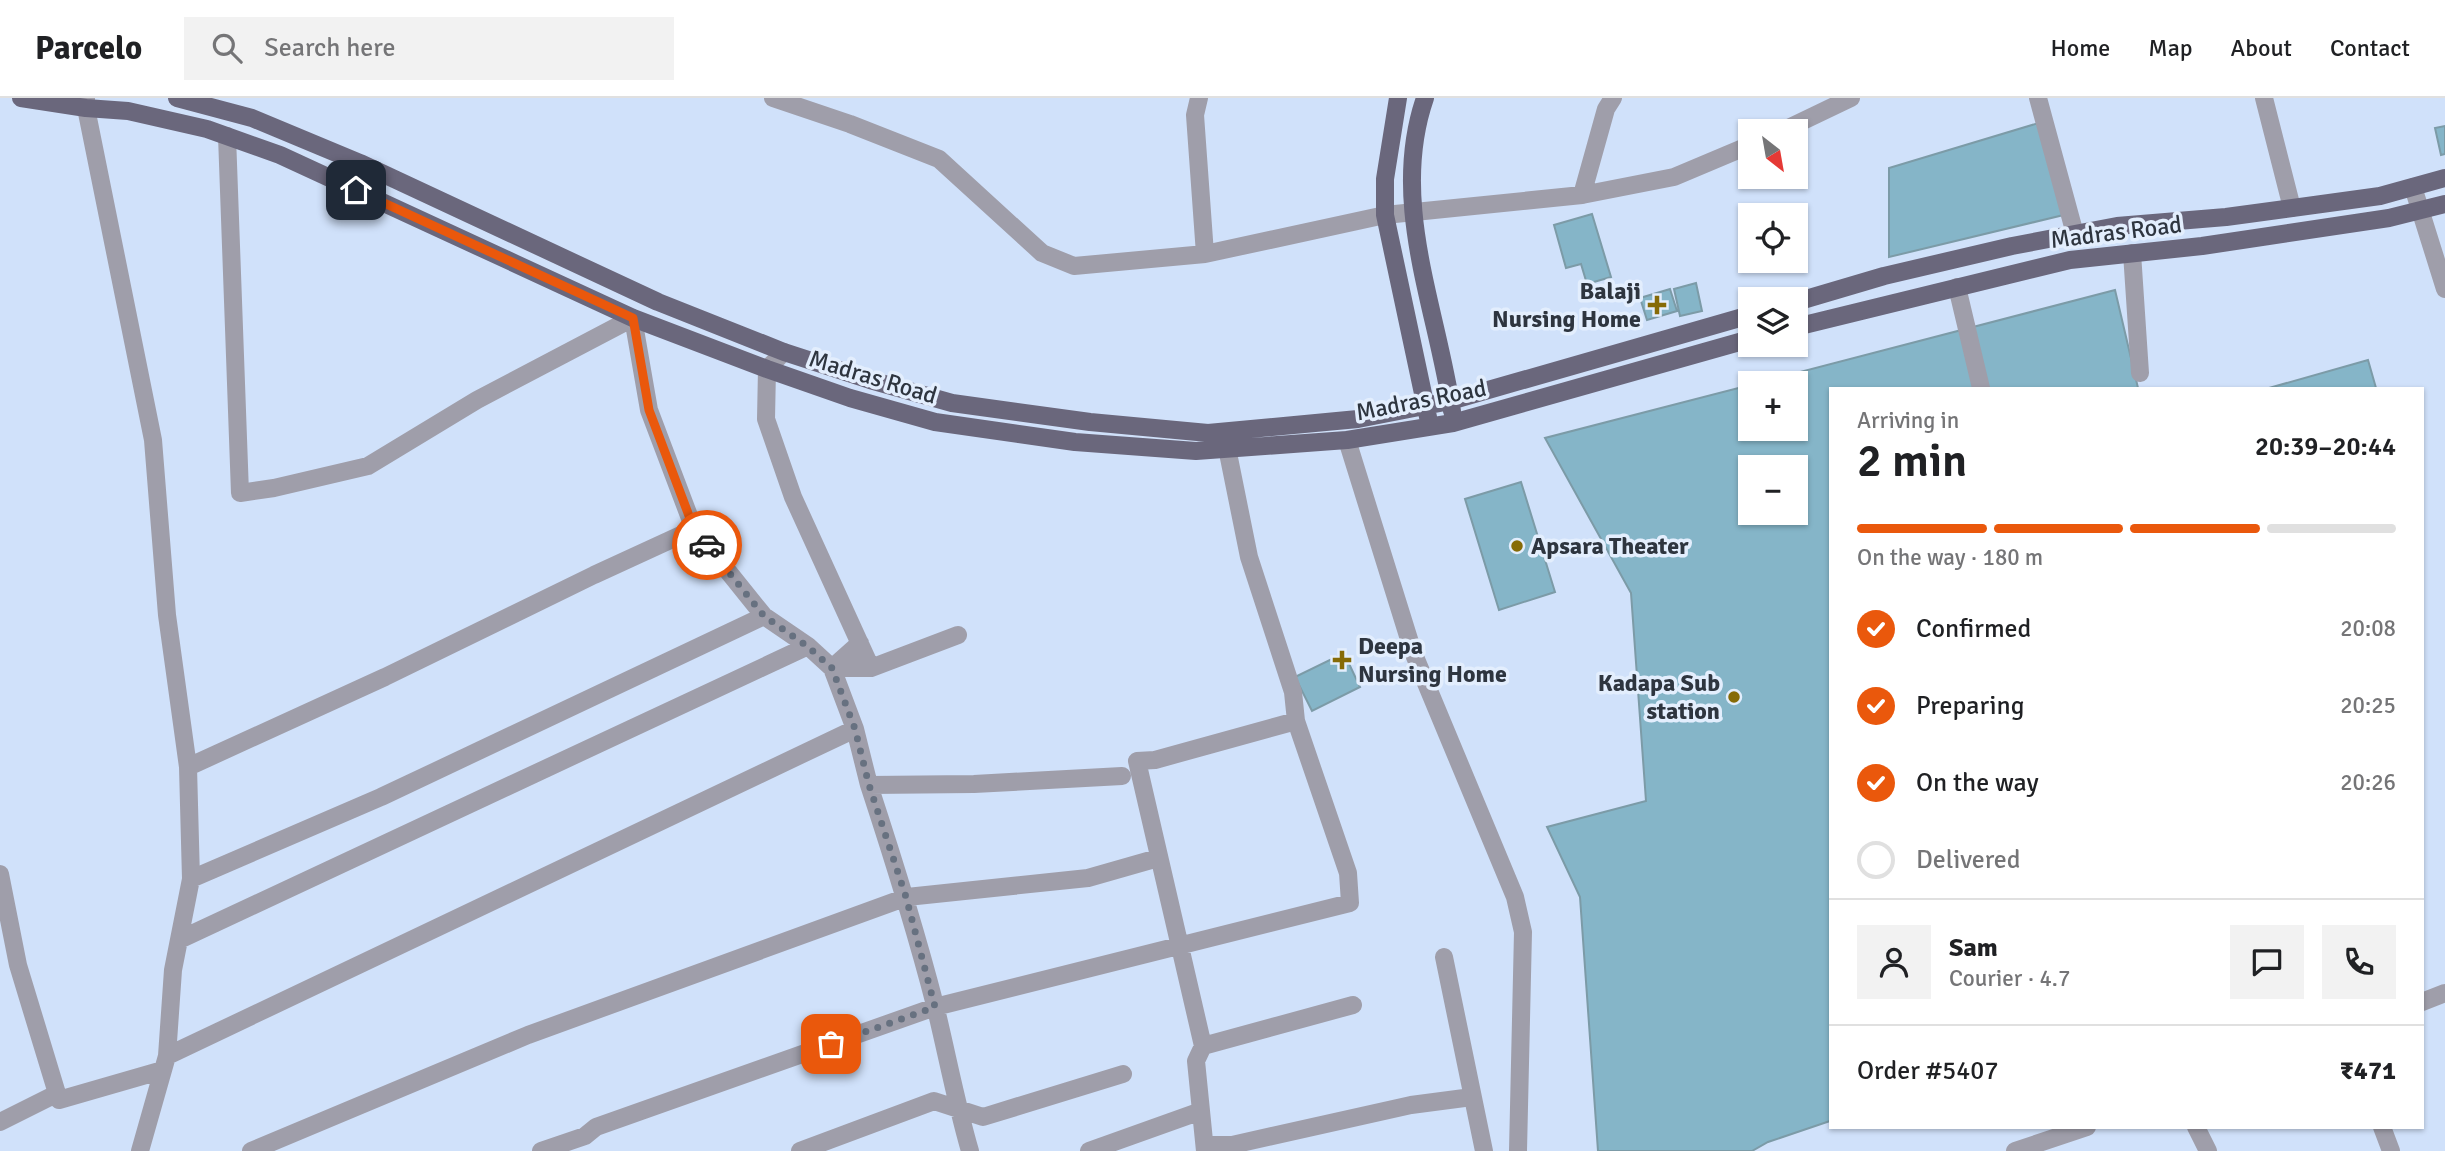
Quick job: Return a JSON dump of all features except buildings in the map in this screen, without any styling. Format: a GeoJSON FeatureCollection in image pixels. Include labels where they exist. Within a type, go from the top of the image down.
{"type":"FeatureCollection","features":[{"type":"Feature","properties":{"kind":"main road","name":"Madras Road"},"geometry":{"type":"LineString","coordinates":[[21,98],[86,103],[227,136],[280,155],[633,318],[850,398],[935,422],[1075,442],[1196,451],[1347,440],[1453,423],[1738,343]]}},
{"type":"Feature","properties":{"kind":"main road"},"geometry":{"type":"LineString","coordinates":[[177,98],[252,118],[348,158],[658,302],[784,352],[952,403],[1090,422],[1208,433],[1358,419],[1450,401],[1738,318]]}},
{"type":"Feature","properties":{"kind":"main road"},"geometry":{"type":"LineString","coordinates":[[1398,98],[1388,154],[1385,215],[1431,427]]}},
{"type":"Feature","properties":{"kind":"main road"},"geometry":{"type":"LineString","coordinates":[[1424,98],[1418,117],[1411,166],[1411,212],[1453,423]]}},
{"type":"Feature","properties":{"kind":"main road"},"geometry":{"type":"LineString","coordinates":[[1808,299],[1897,273],[2012,246],[2117,226],[2226,217],[2380,196],[2445,178]]}},
{"type":"Feature","properties":{"kind":"main road","name":"Madras Road"},"geometry":{"type":"LineString","coordinates":[[1808,324],[2070,260],[2202,246],[2336,226],[2389,218],[2445,204]]}},
{"type":"Feature","properties":{"kind":"street"},"geometry":{"type":"LineString","coordinates":[[773,98],[850,124],[939,159],[1042,253],[1074,267],[1205,254],[1385,215],[1582,195],[1674,177],[1738,150]]}},
{"type":"Feature","properties":{"kind":"street"},"geometry":{"type":"LineString","coordinates":[[1199,98],[1195,115],[1205,254]]}},
{"type":"Feature","properties":{"kind":"street"},"geometry":{"type":"LineString","coordinates":[[1582,195],[1606,109],[1613,98]]}},
{"type":"Feature","properties":{"kind":"street"},"geometry":{"type":"LineString","coordinates":[[1807,119],[1851,98]]}},
{"type":"Feature","properties":{"kind":"street"},"geometry":{"type":"LineString","coordinates":[[2038,98],[2075,234]]}},
{"type":"Feature","properties":{"kind":"street"},"geometry":{"type":"LineString","coordinates":[[2264,98],[2292,208]]}},
{"type":"Feature","properties":{"kind":"street"},"geometry":{"type":"LineString","coordinates":[[86,103],[153,440],[167,615],[188,767],[191,879],[173,970],[165,1063],[140,1151]]}},
{"type":"Feature","properties":{"kind":"street"},"geometry":{"type":"LineString","coordinates":[[227,136],[240,493],[274,488],[368,466],[477,400],[633,318],[649,410],[694,529],[764,616],[807,646],[832,668],[855,729],[869,785],[906,897],[970,1151]]}},
{"type":"Feature","properties":{"kind":"street"},"geometry":{"type":"LineString","coordinates":[[2413,187],[2445,289]]}},
{"type":"Feature","properties":{"kind":"street"},"geometry":{"type":"LineString","coordinates":[[2132,253],[2140,373]]}},
{"type":"Feature","properties":{"kind":"street"},"geometry":{"type":"LineString","coordinates":[[1957,287],[1981,387]]}},
{"type":"Feature","properties":{"kind":"street"},"geometry":{"type":"LineString","coordinates":[[784,352],[767,369],[766,419],[793,497],[871,668]]}},
{"type":"Feature","properties":{"kind":"street"},"geometry":{"type":"LineString","coordinates":[[1347,440],[1413,652],[1515,897],[1523,932],[1518,1151]]}},
{"type":"Feature","properties":{"kind":"street"},"geometry":{"type":"LineString","coordinates":[[541,1151],[585,1136],[596,1127],[935,1007],[1350,903],[1348,873],[1296,721],[1293,692],[1249,557],[1227,448]]}},
{"type":"Feature","properties":{"kind":"street"},"geometry":{"type":"LineString","coordinates":[[188,767],[385,677],[694,529]]}},
{"type":"Feature","properties":{"kind":"street"},"geometry":{"type":"LineString","coordinates":[[191,879],[394,791],[764,616]]}},
{"type":"Feature","properties":{"kind":"street"},"geometry":{"type":"LineString","coordinates":[[832,668],[871,668],[958,635]]}},
{"type":"Feature","properties":{"kind":"street"},"geometry":{"type":"LineString","coordinates":[[832,668],[860,643]]}},
{"type":"Feature","properties":{"kind":"street"},"geometry":{"type":"LineString","coordinates":[[179,940],[807,646]]}},
{"type":"Feature","properties":{"kind":"street"},"geometry":{"type":"LineString","coordinates":[[1296,721],[1155,760],[1137,761],[1203,1046],[1196,1061],[1205,1148],[1232,1145],[1411,1105],[1472,1097]]}},
{"type":"Feature","properties":{"kind":"street"},"geometry":{"type":"LineString","coordinates":[[0,874],[18,965],[59,1100],[165,1063],[855,729]]}},
{"type":"Feature","properties":{"kind":"street"},"geometry":{"type":"LineString","coordinates":[[869,785],[974,784],[1122,776]]}},
{"type":"Feature","properties":{"kind":"street"},"geometry":{"type":"LineString","coordinates":[[251,1151],[528,1035],[906,897],[1088,878],[1158,858]]}},
{"type":"Feature","properties":{"kind":"street"},"geometry":{"type":"LineString","coordinates":[[1444,957],[1484,1151]]}},
{"type":"Feature","properties":{"kind":"street"},"geometry":{"type":"LineString","coordinates":[[2424,1001],[2445,993]]}},
{"type":"Feature","properties":{"kind":"street"},"geometry":{"type":"LineString","coordinates":[[1203,1046],[1353,1005]]}},
{"type":"Feature","properties":{"kind":"street"},"geometry":{"type":"LineString","coordinates":[[800,1151],[934,1101],[983,1117],[1123,1074]]}},
{"type":"Feature","properties":{"kind":"street"},"geometry":{"type":"LineString","coordinates":[[0,1122],[55,1094]]}},
{"type":"Feature","properties":{"kind":"street"},"geometry":{"type":"LineString","coordinates":[[1089,1151],[1201,1111]]}},
{"type":"Feature","properties":{"kind":"street"},"geometry":{"type":"LineString","coordinates":[[2015,1151],[2081,1129]]}},
{"type":"Feature","properties":{"kind":"street"},"geometry":{"type":"LineString","coordinates":[[2197,1129],[2208,1151]]}},
{"type":"Feature","properties":{"kind":"street"},"geometry":{"type":"LineString","coordinates":[[2383,1129],[2391,1151]]}},
{"type":"Feature","properties":{"kind":"way so far"},"geometry":{"type":"LineString","coordinates":[[707,545],[764,616],[807,646],[832,668],[855,729],[869,785],[906,897],[935,1007],[831,1044]]}},
{"type":"Feature","properties":{"kind":"place","name":"Balaji Nursing Home"},"geometry":{"type":"Point","coordinates":[1657,305]}},
{"type":"Feature","properties":{"kind":"place","name":"Apsara Theater"},"geometry":{"type":"Point","coordinates":[1517,546]}},
{"type":"Feature","properties":{"kind":"place","name":"Deepa Nursing Home"},"geometry":{"type":"Point","coordinates":[1342,660]}},
{"type":"Feature","properties":{"kind":"place","name":"Kadapa Sub station"},"geometry":{"type":"Point","coordinates":[1734,697]}},
{"type":"Feature","properties":{"kind":"route"},"geometry":{"type":"LineString","coordinates":[[356,190],[633,318],[649,410],[694,529],[707,545]]}}]}
